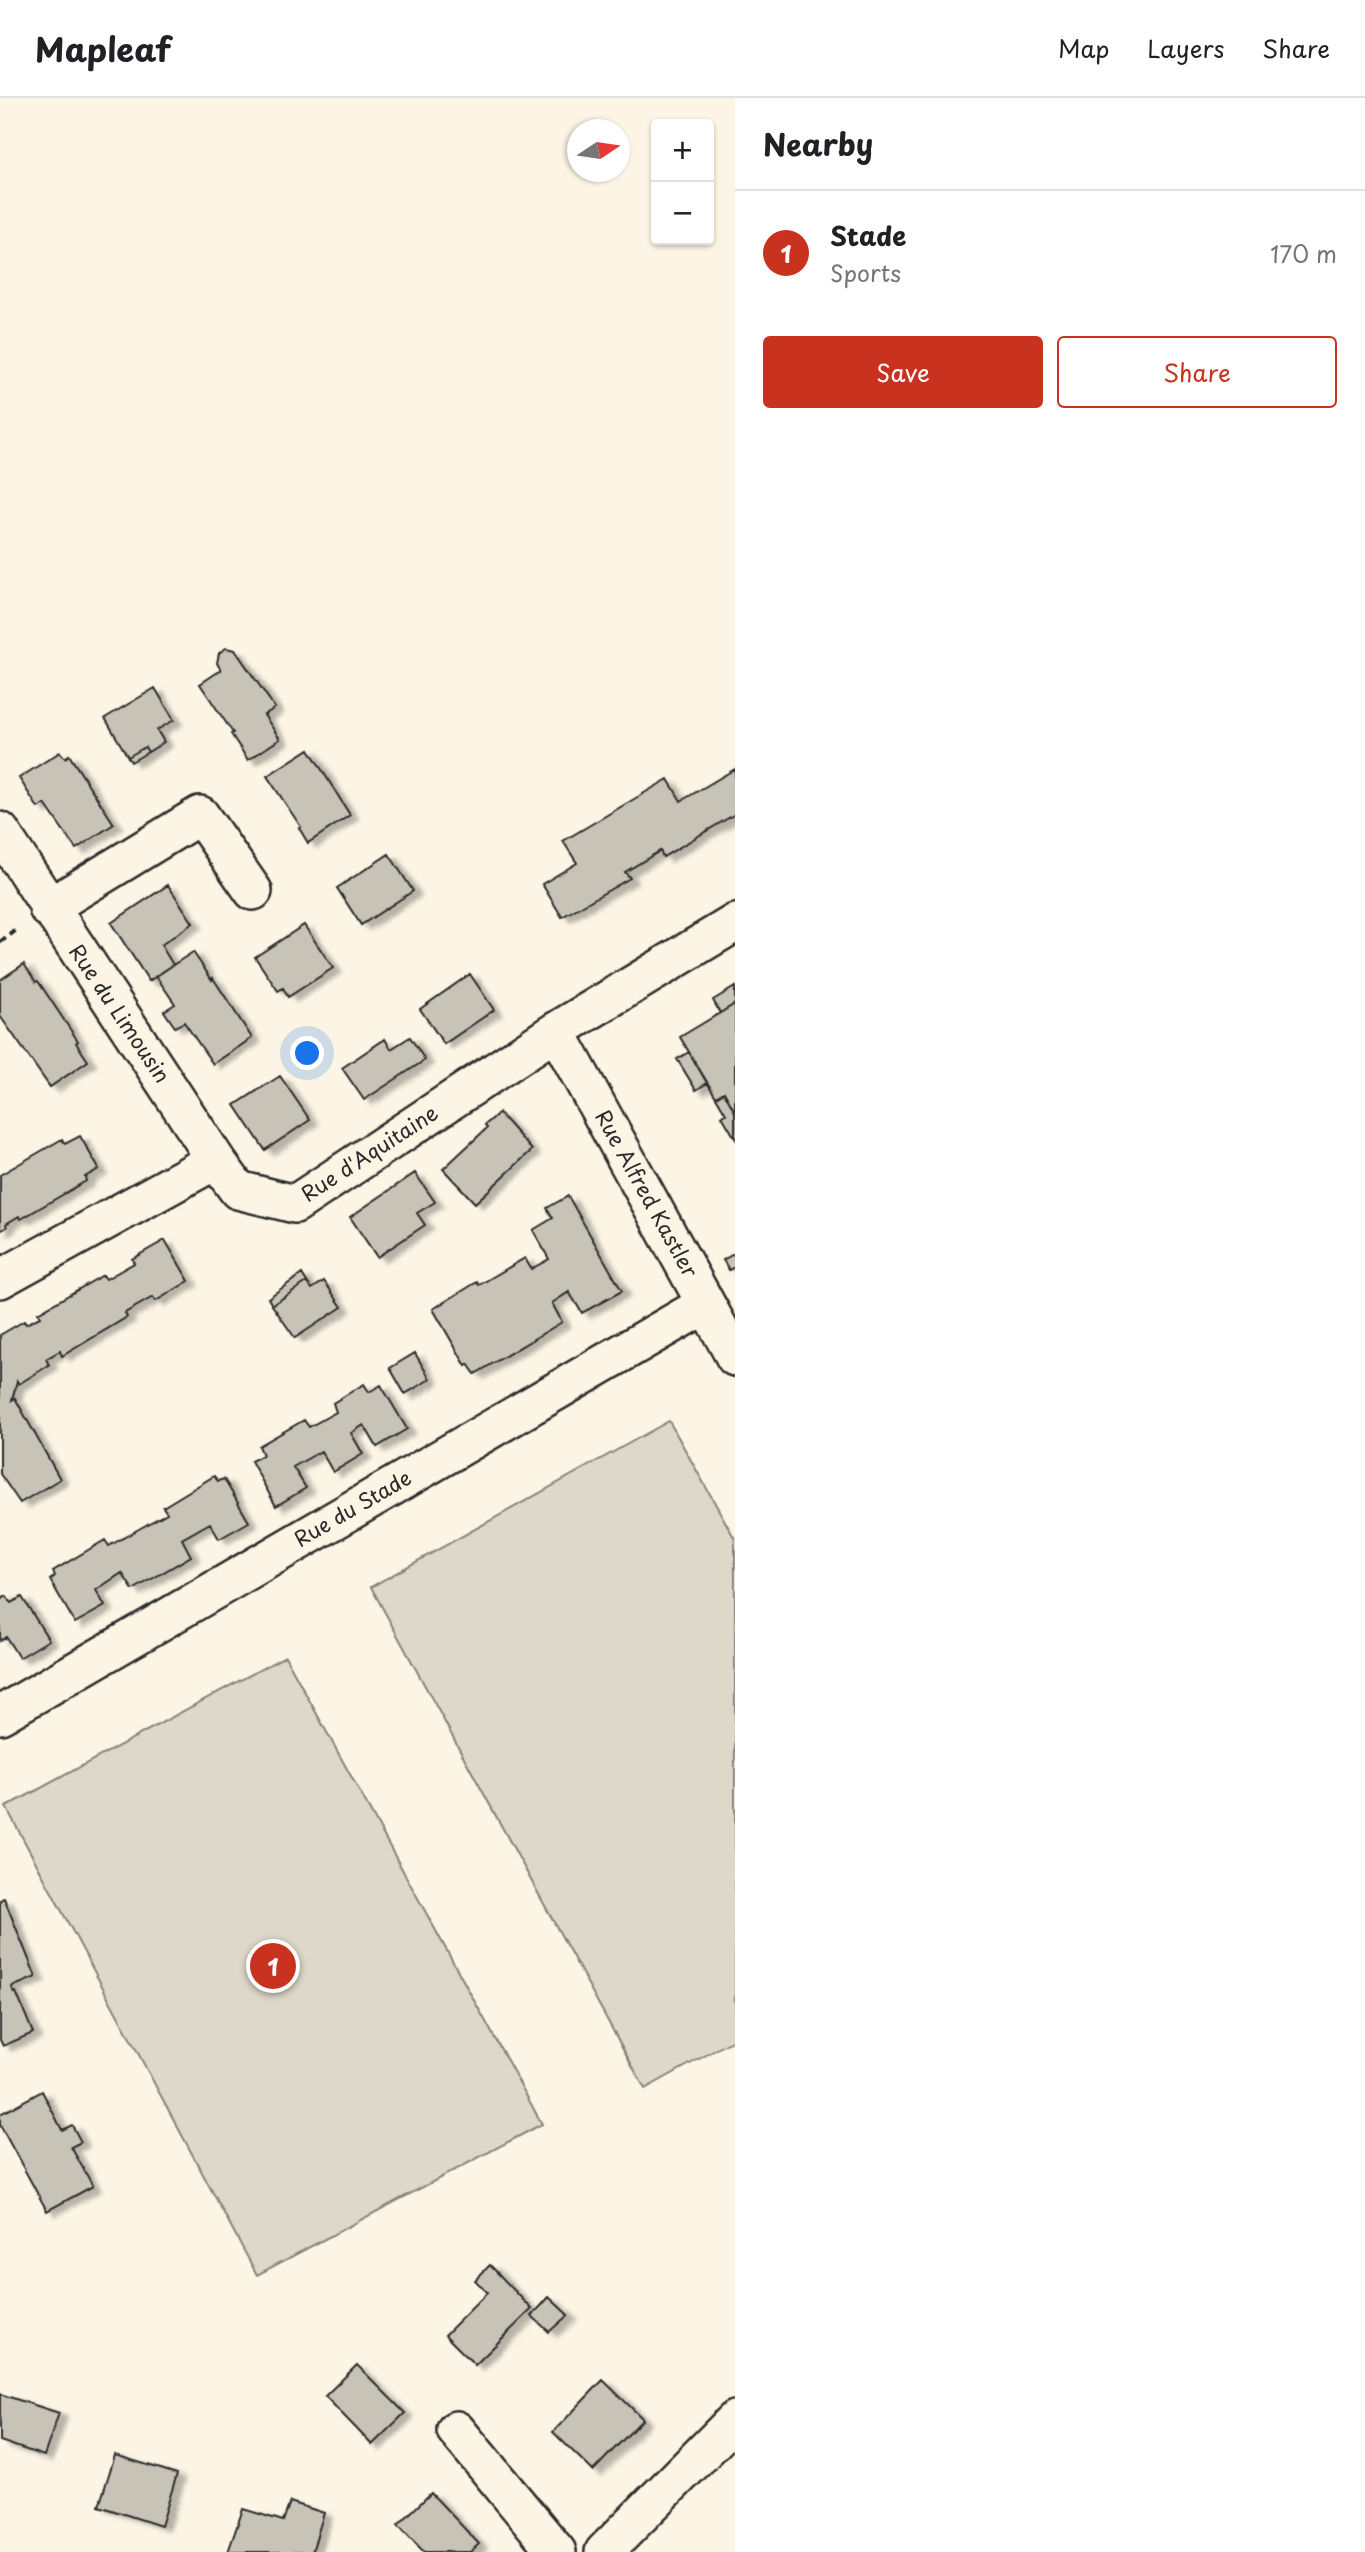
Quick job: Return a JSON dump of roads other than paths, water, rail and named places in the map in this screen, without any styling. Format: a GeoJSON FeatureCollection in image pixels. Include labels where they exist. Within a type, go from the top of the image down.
{"type":"FeatureCollection","features":[{"type":"Feature","properties":{"kind":"street"},"geometry":{"type":"LineString","coordinates":[[48,908],[200,815],[253,891]]}},
{"type":"Feature","properties":{"kind":"street","name":"Rue du Limousin"},"geometry":{"type":"LineString","coordinates":[[0,831],[12,874],[48,908],[216,1160]]}},
{"type":"Feature","properties":{"kind":"street","name":"Rue d'Aquitaine"},"geometry":{"type":"LineString","coordinates":[[216,1160],[238,1189],[295,1204],[556,1031],[735,923]]}},
{"type":"Feature","properties":{"kind":"street","name":"Rue Alfred Kastler"},"geometry":{"type":"LineString","coordinates":[[556,1031],[735,1357]]}},
{"type":"Feature","properties":{"kind":"street"},"geometry":{"type":"LineString","coordinates":[[0,1279],[216,1160]]}},
{"type":"Feature","properties":{"kind":"street","name":"Rue du Stade"},"geometry":{"type":"LineString","coordinates":[[0,1715],[706,1304]]}},
{"type":"Feature","properties":{"kind":"street"},"geometry":{"type":"LineString","coordinates":[[604,2552],[735,2420]]}},
{"type":"Feature","properties":{"kind":"street"},"geometry":{"type":"LineString","coordinates":[[456,2430],[557,2552]]}},
{"type":"Feature","properties":{"kind":"place","name":"Stade"},"geometry":{"type":"Point","coordinates":[273,1966]}}]}
